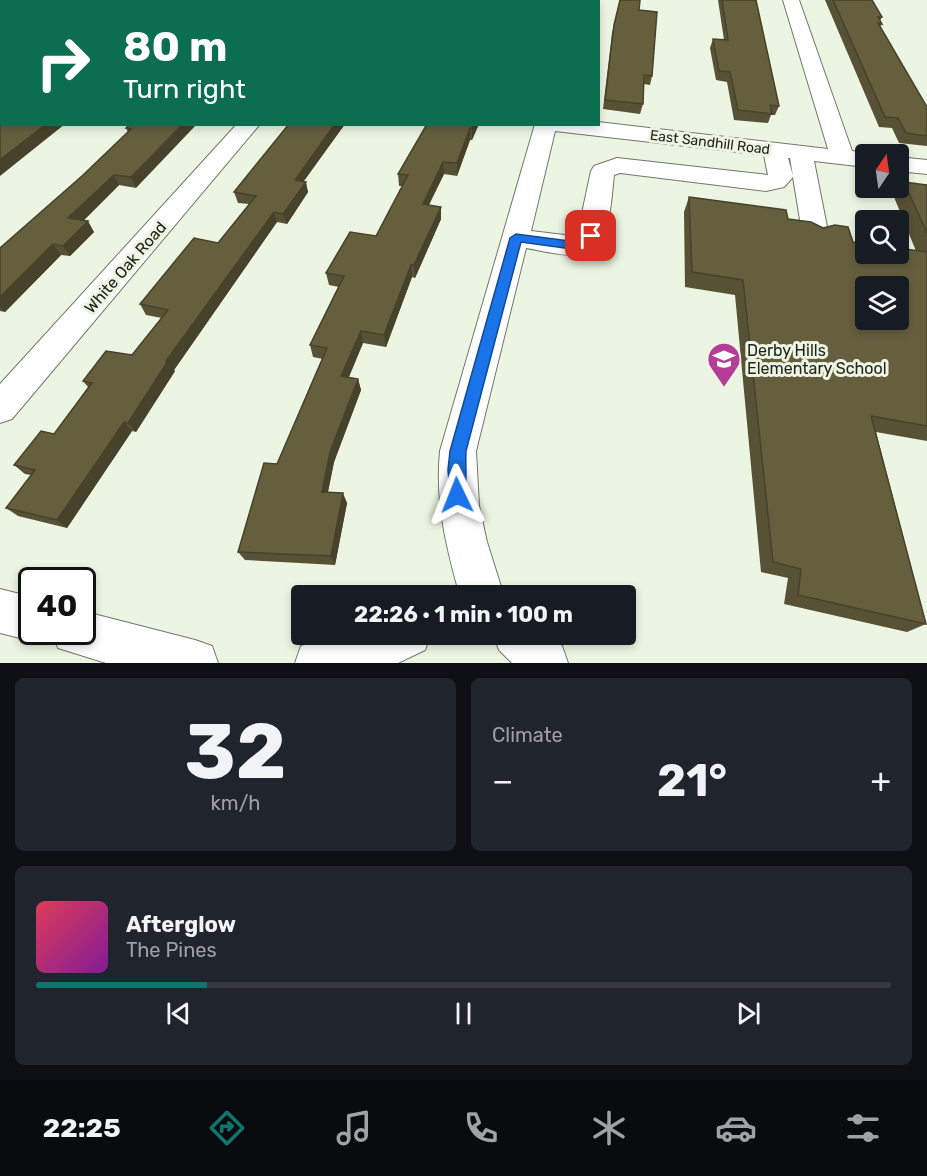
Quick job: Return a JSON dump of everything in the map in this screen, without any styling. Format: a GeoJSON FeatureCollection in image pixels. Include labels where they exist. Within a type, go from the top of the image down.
{"type":"FeatureCollection","features":[{"type":"Feature","properties":{"kind":"street"},"geometry":{"type":"LineString","coordinates":[[791,0],[842,157]]}},
{"type":"Feature","properties":{"kind":"street","name":"White Oak Road"},"geometry":{"type":"LineString","coordinates":[[0,408],[247,126]]}},
{"type":"Feature","properties":{"kind":"street"},"geometry":{"type":"LineString","coordinates":[[479,585],[462,530],[456,470],[460,441],[545,126]]}},
{"type":"Feature","properties":{"kind":"street","name":"East Sandhill Road"},"geometry":{"type":"LineString","coordinates":[[571,126],[855,159]]}},
{"type":"Feature","properties":{"kind":"street"},"geometry":{"type":"LineString","coordinates":[[516,238],[579,246],[591,236],[603,171],[617,165],[766,184],[775,182],[781,177],[774,150]]}},
{"type":"Feature","properties":{"kind":"street"},"geometry":{"type":"LineString","coordinates":[[801,153],[815,232]]}},
{"type":"Feature","properties":{"kind":"street"},"geometry":{"type":"LineString","coordinates":[[909,165],[927,167]]}},
{"type":"Feature","properties":{"kind":"street"},"geometry":{"type":"LineString","coordinates":[[0,611],[18,616]]}},
{"type":"Feature","properties":{"kind":"street"},"geometry":{"type":"LineString","coordinates":[[96,638],[195,663]]}},
{"type":"Feature","properties":{"kind":"street"},"geometry":{"type":"LineString","coordinates":[[318,663],[383,645]]}},
{"type":"Feature","properties":{"kind":"street"},"geometry":{"type":"LineString","coordinates":[[526,645],[545,663]]}},
{"type":"Feature","properties":{"kind":"building"},"geometry":{"type":"Polygon","coordinates":[[[620,0],[640,0],[639,10],[657,12],[652,76],[644,75],[643,104],[605,100],[614,25],[620,0]]]}},
{"type":"Feature","properties":{"kind":"building"},"geometry":{"type":"Polygon","coordinates":[[[722,0],[756,0],[779,106],[770,105],[772,114],[738,110],[730,72],[719,71],[713,39],[728,40],[722,0]]]}},
{"type":"Feature","properties":{"kind":"building"},"geometry":{"type":"Polygon","coordinates":[[[833,0],[872,0],[882,17],[878,17],[882,24],[878,23],[927,107],[927,136],[906,133],[898,118],[885,117],[833,0]]]}},
{"type":"Feature","properties":{"kind":"building"},"geometry":{"type":"Polygon","coordinates":[[[0,126],[43,126],[0,160],[0,126]]]}},
{"type":"Feature","properties":{"kind":"building"},"geometry":{"type":"Polygon","coordinates":[[[128,126],[181,126],[131,177],[114,175],[68,218],[88,221],[63,246],[53,244],[0,297],[0,248],[82,176],[131,129],[126,128],[128,126]]]}},
{"type":"Feature","properties":{"kind":"building"},"geometry":{"type":"Polygon","coordinates":[[[287,126],[334,126],[295,180],[306,182],[283,214],[274,212],[166,361],[168,361],[128,423],[124,422],[57,520],[6,508],[35,470],[14,465],[41,431],[54,434],[92,383],[83,381],[106,351],[132,355],[168,310],[140,304],[194,238],[218,243],[256,196],[234,192],[287,126]]]}},
{"type":"Feature","properties":{"kind":"building"},"geometry":{"type":"Polygon","coordinates":[[[426,126],[473,126],[470,128],[457,163],[443,162],[423,204],[441,207],[414,265],[411,265],[384,335],[361,331],[341,376],[358,379],[330,452],[322,492],[343,493],[331,556],[238,552],[264,463],[277,464],[327,348],[310,345],[344,276],[326,273],[350,232],[376,236],[408,175],[398,174],[426,126]]]}},
{"type":"Feature","properties":{"kind":"building"},"geometry":{"type":"Polygon","coordinates":[[[909,183],[927,185],[927,233],[909,193],[909,183]]]}},
{"type":"Feature","properties":{"kind":"building"},"geometry":{"type":"Polygon","coordinates":[[[689,197],[786,210],[788,219],[811,222],[823,228],[835,225],[848,227],[855,242],[855,264],[909,264],[909,250],[927,252],[927,426],[871,416],[926,624],[798,595],[801,569],[773,562],[743,280],[692,272],[689,197]]]}},
{"type":"Feature","properties":{"kind":"place","name":"Derby Hills Elementary School"},"geometry":{"type":"Point","coordinates":[724,388]}},
{"type":"Feature","properties":{"kind":"route"},"geometry":{"type":"LineString","coordinates":[[457,495],[458,451],[516,238],[579,246],[591,236]]}}]}
